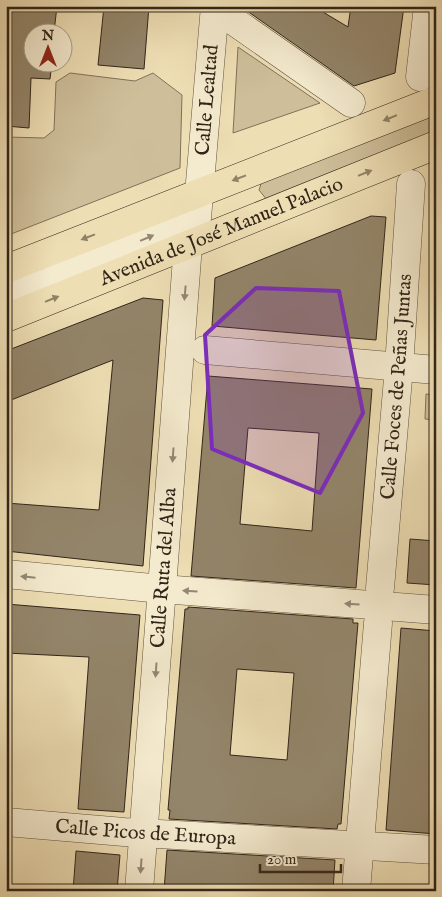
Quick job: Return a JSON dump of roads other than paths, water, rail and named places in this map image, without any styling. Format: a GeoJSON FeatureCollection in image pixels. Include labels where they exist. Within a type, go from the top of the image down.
{"type":"FeatureCollection","features":[{"type":"Feature","properties":{"kind":"main road","name":"Avenida de José Manuel Palacio"},"geometry":{"type":"LineString","coordinates":[[6,269],[436,100]]}},
{"type":"Feature","properties":{"kind":"main road","name":"Avenida de José Manuel Palacio"},"geometry":{"type":"LineString","coordinates":[[6,318],[436,145]]}},
{"type":"Feature","properties":{"kind":"street"},"geometry":{"type":"LineString","coordinates":[[420,77],[428,6]]}},
{"type":"Feature","properties":{"kind":"street"},"geometry":{"type":"LineString","coordinates":[[215,7],[351,103]]}},
{"type":"Feature","properties":{"kind":"street","name":"Calle Lealtad"},"geometry":{"type":"LineString","coordinates":[[199,193],[215,7]]}},
{"type":"Feature","properties":{"kind":"street","name":"Calle Foces de Peñas Juntas"},"geometry":{"type":"LineString","coordinates":[[380,588],[399,367],[411,184]]}},
{"type":"Feature","properties":{"kind":"street","name":"Avenida de José Manuel Palacio"},"geometry":{"type":"LineString","coordinates":[[6,299],[24,289],[197,218],[199,193]]}},
{"type":"Feature","properties":{"kind":"street","name":"Calle Ruta del Alba"},"geometry":{"type":"LineString","coordinates":[[140,891],[188,244]]}},
{"type":"Feature","properties":{"kind":"street"},"geometry":{"type":"LineString","coordinates":[[205,350],[436,370]]}},
{"type":"Feature","properties":{"kind":"street"},"geometry":{"type":"LineString","coordinates":[[6,574],[162,589],[436,610]]}},
{"type":"Feature","properties":{"kind":"street"},"geometry":{"type":"LineString","coordinates":[[356,891],[378,622]]}},
{"type":"Feature","properties":{"kind":"street","name":"Calle Picos de Europa"},"geometry":{"type":"LineString","coordinates":[[6,822],[144,833],[436,850]]}}]}
